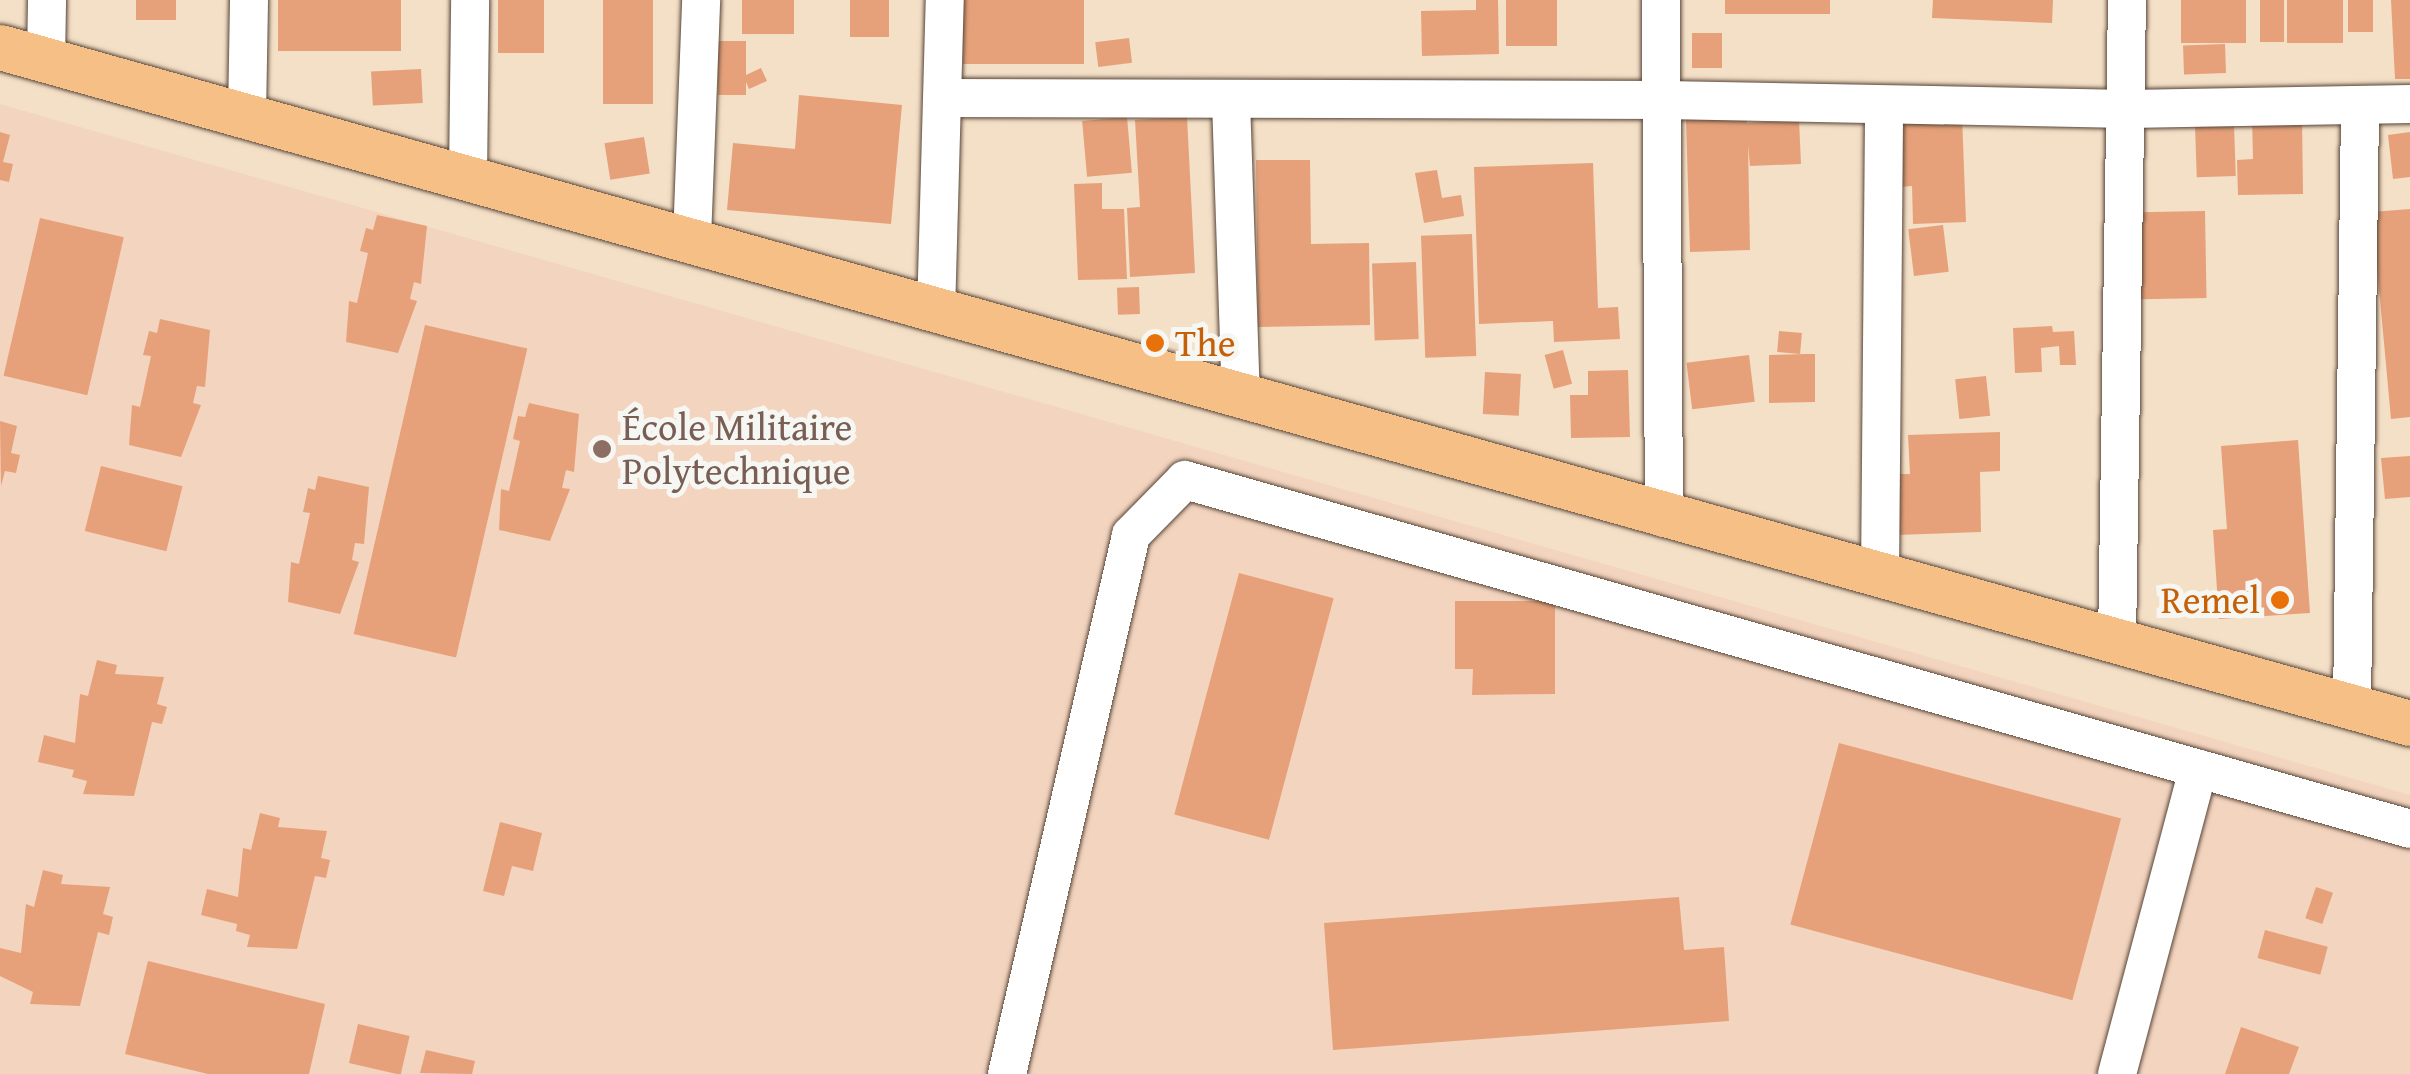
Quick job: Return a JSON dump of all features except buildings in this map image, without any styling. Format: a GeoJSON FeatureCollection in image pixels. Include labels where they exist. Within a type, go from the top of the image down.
{"type":"FeatureCollection","features":[{"type":"Feature","properties":{"kind":"main road"},"geometry":{"type":"LineString","coordinates":[[0,48],[692,239],[936,313],[1664,518],[2410,722]]}},
{"type":"Feature","properties":{"kind":"street"},"geometry":{"type":"LineString","coordinates":[[46,60],[47,0]]}},
{"type":"Feature","properties":{"kind":"street"},"geometry":{"type":"LineString","coordinates":[[247,116],[249,0]]}},
{"type":"Feature","properties":{"kind":"street"},"geometry":{"type":"LineString","coordinates":[[468,176],[470,0]]}},
{"type":"Feature","properties":{"kind":"street"},"geometry":{"type":"LineString","coordinates":[[692,239],[700,0]]}},
{"type":"Feature","properties":{"kind":"street"},"geometry":{"type":"LineString","coordinates":[[936,313],[945,0]]}},
{"type":"Feature","properties":{"kind":"street"},"geometry":{"type":"LineString","coordinates":[[1661,0],[1665,100],[1664,518]]}},
{"type":"Feature","properties":{"kind":"street"},"geometry":{"type":"LineString","coordinates":[[2117,642],[2127,0]]}},
{"type":"Feature","properties":{"kind":"street"},"geometry":{"type":"LineString","coordinates":[[943,98],[1665,100],[2128,110],[2410,104]]}},
{"type":"Feature","properties":{"kind":"street"},"geometry":{"type":"LineString","coordinates":[[1231,100],[1241,399]]}},
{"type":"Feature","properties":{"kind":"street"},"geometry":{"type":"LineString","coordinates":[[1880,576],[1884,106]]}},
{"type":"Feature","properties":{"kind":"street"},"geometry":{"type":"LineString","coordinates":[[2352,706],[2360,106]]}},
{"type":"Feature","properties":{"kind":"street"},"geometry":{"type":"LineString","coordinates":[[1006,1074],[1131,535],[1185,480],[2410,829]]}},
{"type":"Feature","properties":{"kind":"street"},"geometry":{"type":"LineString","coordinates":[[2117,1074],[2198,769]]}},
{"type":"Feature","properties":{"kind":"shaded area","name":"École Militaire Polytechnique"},"geometry":{"type":"Polygon","coordinates":[[[0,104],[2410,795],[2410,1074],[0,1074],[0,104]]]}},
{"type":"Feature","properties":{"kind":"place","name":"The"},"geometry":{"type":"Point","coordinates":[1155,343]}},
{"type":"Feature","properties":{"kind":"place","name":"École Militaire Polytechnique"},"geometry":{"type":"Point","coordinates":[602,449]}},
{"type":"Feature","properties":{"kind":"place","name":"Remel"},"geometry":{"type":"Point","coordinates":[2280,600]}}]}
